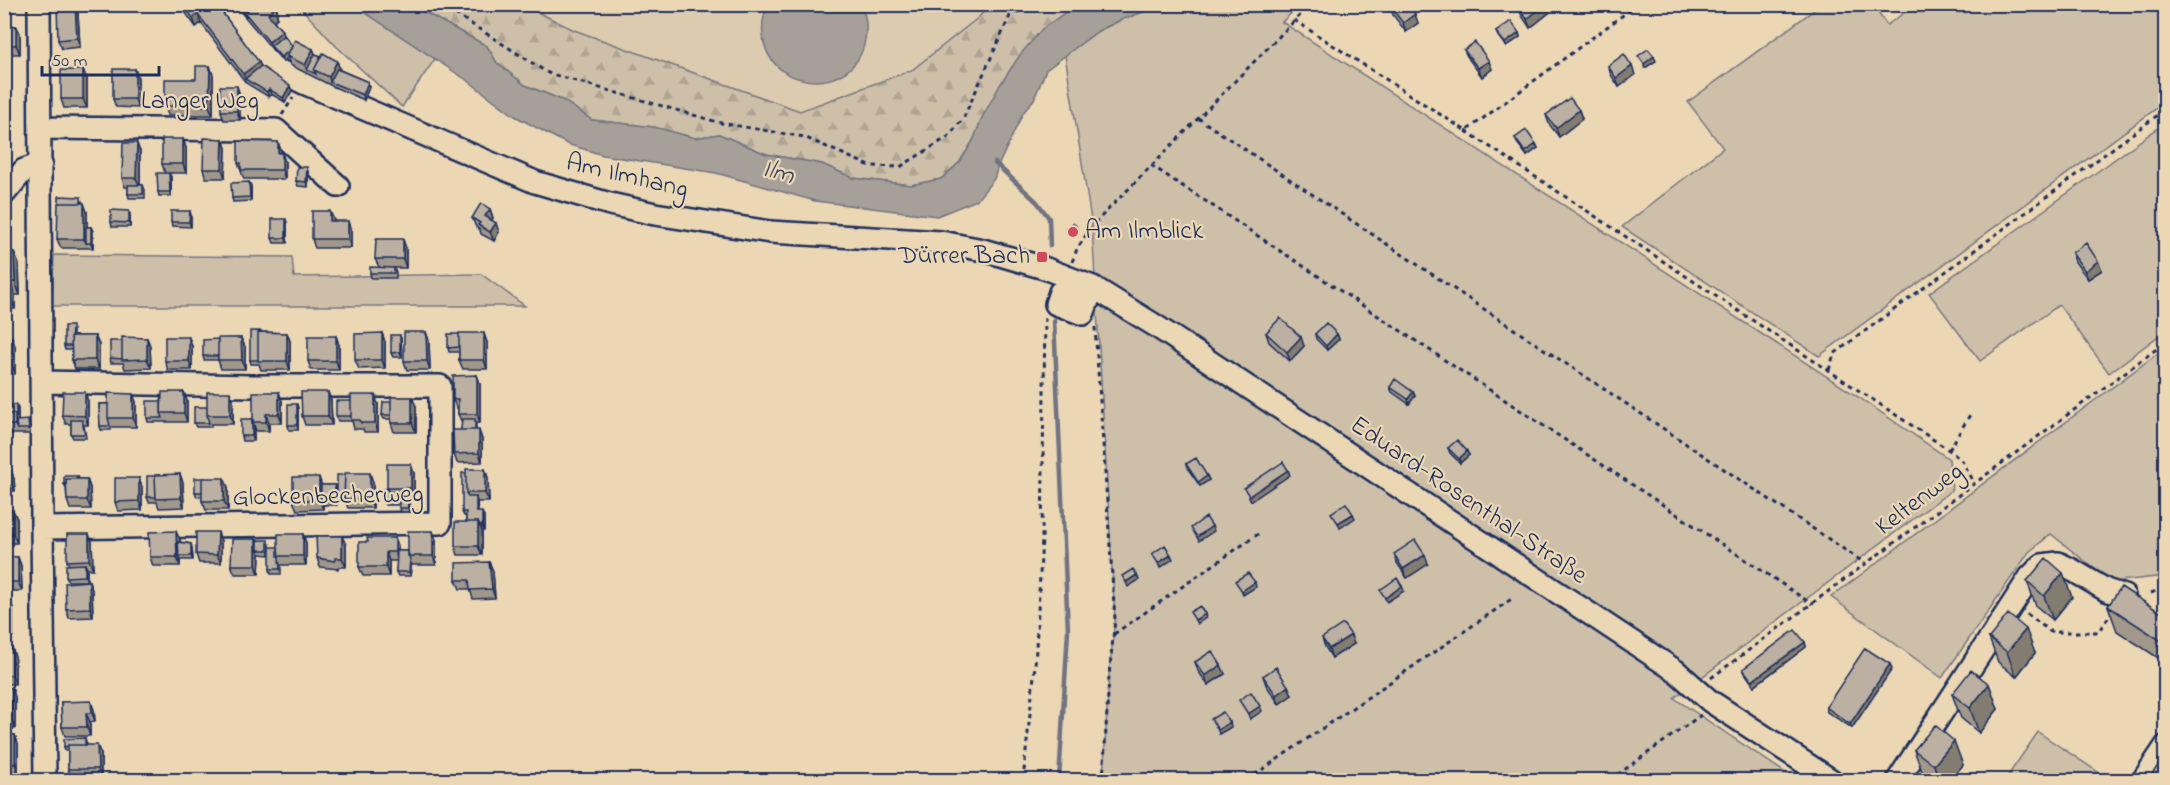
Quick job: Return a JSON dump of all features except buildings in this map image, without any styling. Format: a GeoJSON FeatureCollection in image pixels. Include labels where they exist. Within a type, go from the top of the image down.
{"type":"FeatureCollection","features":[{"type":"Feature","properties":{"kind":"street"},"geometry":{"type":"LineString","coordinates":[[39,4],[45,780]]}},
{"type":"Feature","properties":{"kind":"street","name":"Am Ilmhang"},"geometry":{"type":"LineString","coordinates":[[223,4],[276,69],[534,182],[621,207],[770,232],[941,242],[983,250],[1067,276]]}},
{"type":"Feature","properties":{"kind":"street","name":"Langer Weg"},"geometry":{"type":"LineString","coordinates":[[40,128],[276,130],[338,186]]}},
{"type":"Feature","properties":{"kind":"street"},"geometry":{"type":"LineString","coordinates":[[4,194],[24,170],[41,164]]}},
{"type":"Feature","properties":{"kind":"street","name":"Eduard-Rosenthal-Straße"},"geometry":{"type":"LineString","coordinates":[[1067,276],[1092,304],[1156,326],[1676,671],[1703,695],[1832,780]]}},
{"type":"Feature","properties":{"kind":"street","name":"Glockenbecherweg"},"geometry":{"type":"LineString","coordinates":[[42,382],[251,386],[440,386],[440,523],[42,528]]}},
{"type":"Feature","properties":{"kind":"street"},"geometry":{"type":"LineString","coordinates":[[1898,780],[2030,577],[2042,565],[2058,563],[2106,590],[2124,596]]}},
{"type":"Feature","properties":{"kind":"street"},"geometry":{"type":"LineString","coordinates":[[2142,780],[2166,746]]}},
{"type":"Feature","properties":{"kind":"path"},"geometry":{"type":"LineString","coordinates":[[440,4],[548,73],[721,123],[804,137],[870,166],[900,167],[948,137],[963,119],[1010,16],[1030,4]]}},
{"type":"Feature","properties":{"kind":"path"},"geometry":{"type":"LineString","coordinates":[[1067,276],[1077,249],[1092,226],[1311,4]]}},
{"type":"Feature","properties":{"kind":"path"},"geometry":{"type":"LineString","coordinates":[[1466,131],[1638,4]]}},
{"type":"Feature","properties":{"kind":"path"},"geometry":{"type":"LineString","coordinates":[[1294,20],[1949,450],[1962,461],[1974,482]]}},
{"type":"Feature","properties":{"kind":"path"},"geometry":{"type":"LineString","coordinates":[[281,116],[292,99]]}},
{"type":"Feature","properties":{"kind":"path"},"geometry":{"type":"LineString","coordinates":[[1829,370],[1833,354],[2166,109]]}},
{"type":"Feature","properties":{"kind":"path"},"geometry":{"type":"LineString","coordinates":[[1198,118],[1866,564]]}},
{"type":"Feature","properties":{"kind":"path"},"geometry":{"type":"LineString","coordinates":[[1151,165],[1812,604]]}},
{"type":"Feature","properties":{"kind":"path"},"geometry":{"type":"LineString","coordinates":[[1092,304],[1115,619],[1103,780]]}},
{"type":"Feature","properties":{"kind":"path"},"geometry":{"type":"LineString","coordinates":[[1023,780],[1035,666],[1042,538],[1045,313]]}},
{"type":"Feature","properties":{"kind":"path","name":"Keltenweg"},"geometry":{"type":"LineString","coordinates":[[1610,780],[1699,717],[1703,695],[1812,604],[2166,342]]}},
{"type":"Feature","properties":{"kind":"path"},"geometry":{"type":"LineString","coordinates":[[1949,450],[1971,413]]}},
{"type":"Feature","properties":{"kind":"path"},"geometry":{"type":"LineString","coordinates":[[1114,634],[1261,532]]}},
{"type":"Feature","properties":{"kind":"path"},"geometry":{"type":"LineString","coordinates":[[2151,593],[2166,587]]}},
{"type":"Feature","properties":{"kind":"path"},"geometry":{"type":"LineString","coordinates":[[2024,612],[2052,632],[2098,632],[2124,596]]}},
{"type":"Feature","properties":{"kind":"path"},"geometry":{"type":"LineString","coordinates":[[1248,780],[1513,598]]}},
{"type":"Feature","properties":{"kind":"shaded area"},"geometry":{"type":"Polygon","coordinates":[[[523,5],[990,5],[979,17],[912,70],[800,111],[574,30],[523,5]]]}},
{"type":"Feature","properties":{"kind":"green space"},"geometry":{"type":"Polygon","coordinates":[[[298,5],[354,5],[435,59],[402,107],[336,46],[298,5]]]}},
{"type":"Feature","properties":{"kind":"green space"},"geometry":{"type":"Polygon","coordinates":[[[411,5],[523,5],[574,30],[800,111],[912,70],[979,17],[990,5],[1076,5],[1042,29],[983,116],[973,141],[960,162],[941,179],[911,185],[853,178],[822,164],[766,154],[719,134],[695,138],[654,127],[592,120],[564,101],[525,85],[497,63],[487,46],[411,5]]]}},
{"type":"Feature","properties":{"kind":"green space"},"geometry":{"type":"Polygon","coordinates":[[[1163,5],[1300,5],[1282,22],[1860,398],[1949,459],[1952,490],[1674,698],[1796,780],[1103,780],[1115,619],[1092,226],[1065,55],[1098,31],[1123,19],[1163,5]]]}},
{"type":"Feature","properties":{"kind":"green space"},"geometry":{"type":"Polygon","coordinates":[[[1821,5],[1872,5],[1887,25],[1915,5],[2165,5],[2165,102],[1819,356],[1622,227],[1723,148],[1688,102],[1821,5]]]}},
{"type":"Feature","properties":{"kind":"green space"},"geometry":{"type":"Polygon","coordinates":[[[2165,123],[2165,331],[2109,373],[2059,305],[1980,361],[1929,293],[2165,123]]]}},
{"type":"Feature","properties":{"kind":"green space"},"geometry":{"type":"Polygon","coordinates":[[[54,255],[292,257],[294,277],[481,274],[525,306],[52,306],[54,255]]]}},
{"type":"Feature","properties":{"kind":"green space"},"geometry":{"type":"Polygon","coordinates":[[[2165,348],[2165,576],[2111,582],[2051,534],[2029,552],[1942,678],[1831,597],[2165,348]]]}},
{"type":"Feature","properties":{"kind":"green space"},"geometry":{"type":"Polygon","coordinates":[[[2038,732],[2110,780],[2005,780],[2038,732]]]}},
{"type":"Feature","properties":{"kind":"water","name":"Ilm"},"geometry":{"type":"Polygon","coordinates":[[[354,5],[411,5],[487,46],[497,63],[525,85],[564,101],[592,120],[654,127],[695,138],[719,134],[766,154],[822,164],[853,178],[911,185],[941,179],[960,162],[973,141],[983,116],[1000,85],[1020,55],[1042,29],[1076,5],[1163,5],[1123,19],[1098,31],[1046,70],[1034,99],[1023,113],[994,179],[977,200],[937,216],[815,201],[716,173],[603,155],[567,144],[515,116],[471,83],[354,5]]]}},
{"type":"Feature","properties":{"kind":"water"},"geometry":{"type":"Polygon","coordinates":[[[767,5],[860,5],[865,17],[866,31],[865,40],[856,61],[841,75],[822,81],[801,79],[783,71],[769,55],[763,33],[767,5]]]}},
{"type":"Feature","properties":{"kind":"waterway","name":"Dürrer Bach"},"geometry":{"type":"LineString","coordinates":[[995,163],[1037,202],[1049,218],[1050,246]]}},
{"type":"Feature","properties":{"kind":"waterway","name":"Dürrer Bach"},"geometry":{"type":"LineString","coordinates":[[1054,320],[1068,631],[1059,780]]}},
{"type":"Feature","properties":{"kind":"place","name":"Am Ilmblick"},"geometry":{"type":"Point","coordinates":[1073,232]}},
{"type":"Feature","properties":{"kind":"place","name":"Dürrer Bach"},"geometry":{"type":"Point","coordinates":[1042,257]}}]}
